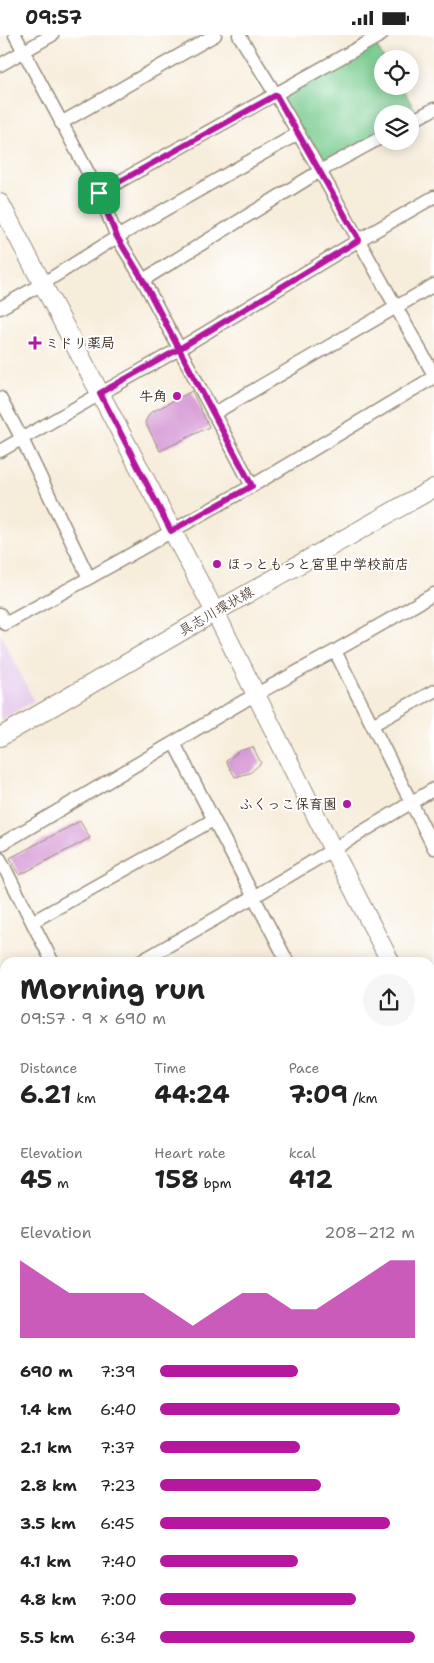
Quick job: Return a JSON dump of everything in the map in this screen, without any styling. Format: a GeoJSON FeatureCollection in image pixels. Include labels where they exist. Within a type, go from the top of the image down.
{"type":"FeatureCollection","features":[{"type":"Feature","properties":{"kind":"street"},"geometry":{"type":"LineString","coordinates":[[15,35],[99,193],[117,237],[143,280],[252,486]]}},
{"type":"Feature","properties":{"kind":"street"},"geometry":{"type":"LineString","coordinates":[[0,65],[52,35]]}},
{"type":"Feature","properties":{"kind":"street"},"geometry":{"type":"LineString","coordinates":[[61,123],[215,35]]}},
{"type":"Feature","properties":{"kind":"street"},"geometry":{"type":"LineString","coordinates":[[0,615],[5,624],[89,579],[252,486],[434,376],[299,133],[239,35]]}},
{"type":"Feature","properties":{"kind":"street"},"geometry":{"type":"LineString","coordinates":[[99,193],[381,35]]}},
{"type":"Feature","properties":{"kind":"street"},"geometry":{"type":"LineString","coordinates":[[419,117],[434,109]]}},
{"type":"Feature","properties":{"kind":"street"},"geometry":{"type":"LineString","coordinates":[[0,308],[117,237],[299,133]]}},
{"type":"Feature","properties":{"kind":"street"},"geometry":{"type":"LineString","coordinates":[[143,280],[320,171],[374,141]]}},
{"type":"Feature","properties":{"kind":"street"},"geometry":{"type":"LineString","coordinates":[[0,451],[179,349],[434,197]]}},
{"type":"Feature","properties":{"kind":"street"},"geometry":{"type":"LineString","coordinates":[[0,203],[215,612],[388,957]]}},
{"type":"Feature","properties":{"kind":"street"},"geometry":{"type":"LineString","coordinates":[[213,413],[434,285]]}},
{"type":"Feature","properties":{"kind":"street"},"geometry":{"type":"LineString","coordinates":[[0,398],[22,439],[89,579]]}},
{"type":"Feature","properties":{"kind":"street","name":"具志川環状線"},"geometry":{"type":"LineString","coordinates":[[0,737],[434,487]]}},
{"type":"Feature","properties":{"kind":"street"},"geometry":{"type":"LineString","coordinates":[[0,845],[255,695],[434,594]]}},
{"type":"Feature","properties":{"kind":"street"},"geometry":{"type":"LineString","coordinates":[[335,651],[434,848]]}},
{"type":"Feature","properties":{"kind":"street"},"geometry":{"type":"LineString","coordinates":[[372,725],[434,691]]}},
{"type":"Feature","properties":{"kind":"street"},"geometry":{"type":"LineString","coordinates":[[174,743],[285,957]]}},
{"type":"Feature","properties":{"kind":"street"},"geometry":{"type":"LineString","coordinates":[[148,957],[434,789]]}},
{"type":"Feature","properties":{"kind":"street"},"geometry":{"type":"LineString","coordinates":[[32,922],[213,820]]}},
{"type":"Feature","properties":{"kind":"street"},"geometry":{"type":"LineString","coordinates":[[0,859],[50,957]]}},
{"type":"Feature","properties":{"kind":"shaded area"},"geometry":{"type":"Polygon","coordinates":[[[0,633],[34,701],[0,720],[0,633]]]}},
{"type":"Feature","properties":{"kind":"green space"},"geometry":{"type":"Polygon","coordinates":[[[373,40],[379,50],[374,50],[374,95],[406,95],[412,105],[374,105],[374,141],[320,171],[276,95],[373,40]]]}},
{"type":"Feature","properties":{"kind":"building"},"geometry":{"type":"Polygon","coordinates":[[[192,391],[209,427],[160,451],[145,422],[150,413],[192,391]]]}},
{"type":"Feature","properties":{"kind":"building"},"geometry":{"type":"Polygon","coordinates":[[[253,747],[261,763],[250,773],[235,777],[226,761],[239,751],[253,747]]]}},
{"type":"Feature","properties":{"kind":"building"},"geometry":{"type":"Polygon","coordinates":[[[80,821],[90,838],[20,875],[10,858],[80,821]]]}},
{"type":"Feature","properties":{"kind":"place","name":"ミドリ薬局"},"geometry":{"type":"Point","coordinates":[35,343]}},
{"type":"Feature","properties":{"kind":"place","name":"牛角"},"geometry":{"type":"Point","coordinates":[177,396]}},
{"type":"Feature","properties":{"kind":"place","name":"ほっともっと宮里中学校前店"},"geometry":{"type":"Point","coordinates":[217,564]}},
{"type":"Feature","properties":{"kind":"place","name":"ふくっこ保育園"},"geometry":{"type":"Point","coordinates":[347,804]}},
{"type":"Feature","properties":{"kind":"route"},"geometry":{"type":"LineString","coordinates":[[99,193],[117,237],[143,280],[179,349],[100,393],[171,531],[252,486],[179,349],[359,240],[276,95],[99,193]]}}]}
